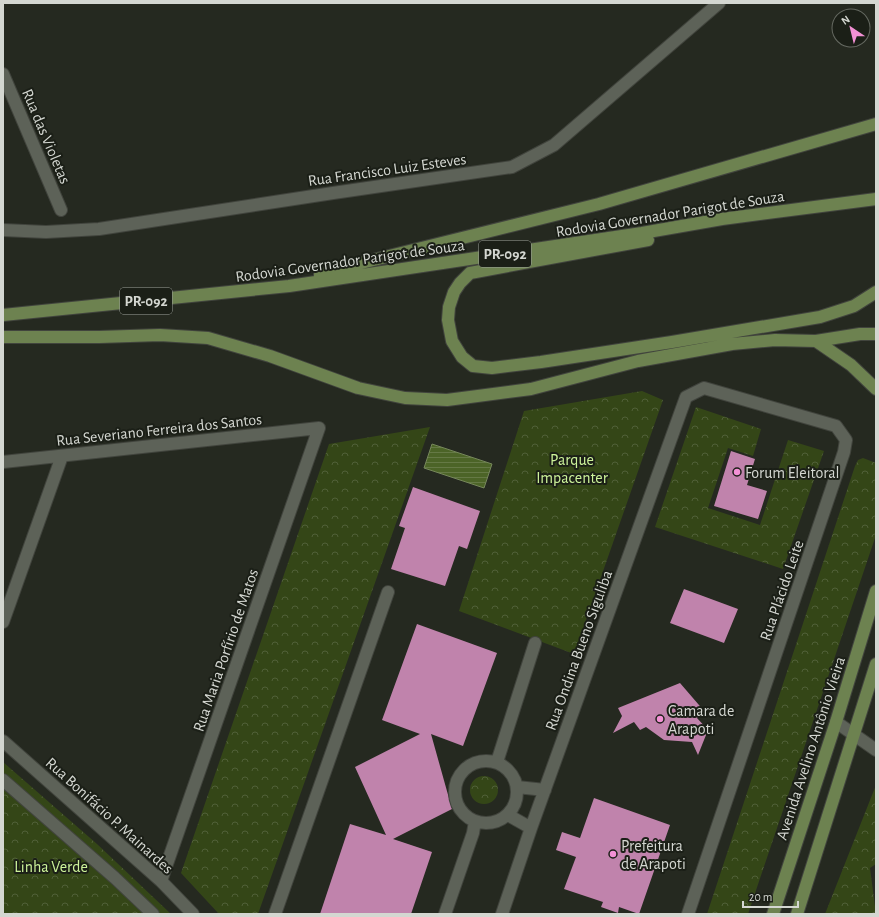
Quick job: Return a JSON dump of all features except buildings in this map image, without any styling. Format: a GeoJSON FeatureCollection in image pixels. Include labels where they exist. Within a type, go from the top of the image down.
{"type":"FeatureCollection","features":[{"type":"Feature","properties":{"kind":"main road"},"geometry":{"type":"LineString","coordinates":[[288,286],[341,268],[599,204],[876,124]]}},
{"type":"Feature","properties":{"kind":"main road","name":"Rodovia Governador Parigot de Souza"},"geometry":{"type":"LineString","coordinates":[[3,315],[288,286],[642,233],[722,219],[871,200]]}},
{"type":"Feature","properties":{"kind":"main road"},"geometry":{"type":"LineString","coordinates":[[722,219],[670,236],[470,273],[460,283],[454,292],[449,308],[448,320],[452,341],[462,357],[473,366],[492,368],[665,343],[820,317],[854,306],[876,292]]}},
{"type":"Feature","properties":{"kind":"main road"},"geometry":{"type":"LineString","coordinates":[[3,337],[99,337],[160,335],[208,338],[270,356],[358,388],[405,398],[447,400],[531,389],[638,361],[732,344],[775,340],[816,341],[860,334],[876,334]]}},
{"type":"Feature","properties":{"kind":"main road"},"geometry":{"type":"LineString","coordinates":[[816,341],[851,365],[876,389]]}},
{"type":"Feature","properties":{"kind":"main road","name":"Avenida Avelino Antônio Vieira"},"geometry":{"type":"LineString","coordinates":[[773,914],[836,722],[876,591]]}},
{"type":"Feature","properties":{"kind":"main road"},"geometry":{"type":"LineString","coordinates":[[797,914],[876,664]]}},
{"type":"Feature","properties":{"kind":"street","name":"Rua Francisco Luiz Esteves"},"geometry":{"type":"LineString","coordinates":[[3,230],[46,232],[99,230],[333,193],[512,167],[554,145],[719,3]]}},
{"type":"Feature","properties":{"kind":"street","name":"Rua das Violetas"},"geometry":{"type":"LineString","coordinates":[[3,74],[61,210]]}},
{"type":"Feature","properties":{"kind":"street","name":"Rua Plácido Leite"},"geometry":{"type":"LineString","coordinates":[[686,397],[704,388],[836,426],[846,440],[844,452],[688,914]]}},
{"type":"Feature","properties":{"kind":"street","name":"Rua Ondina Bueno Siguliba"},"geometry":{"type":"LineString","coordinates":[[502,914],[531,828],[686,397]]}},
{"type":"Feature","properties":{"kind":"street","name":"Rua Severiano Ferreira dos Santos"},"geometry":{"type":"LineString","coordinates":[[3,462],[319,428]]}},
{"type":"Feature","properties":{"kind":"street","name":"Rua Maria Porfírio de Matos"},"geometry":{"type":"LineString","coordinates":[[161,881],[319,428]]}},
{"type":"Feature","properties":{"kind":"street"},"geometry":{"type":"LineString","coordinates":[[3,622],[62,456]]}},
{"type":"Feature","properties":{"kind":"street"},"geometry":{"type":"LineString","coordinates":[[275,914],[388,592]]}},
{"type":"Feature","properties":{"kind":"street"},"geometry":{"type":"LineString","coordinates":[[497,762],[535,644]]}},
{"type":"Feature","properties":{"kind":"street"},"geometry":{"type":"LineString","coordinates":[[836,722],[876,750]]}},
{"type":"Feature","properties":{"kind":"street","name":"Rua Bonifácio P. Mainardes"},"geometry":{"type":"LineString","coordinates":[[3,741],[161,881],[193,914]]}},
{"type":"Feature","properties":{"kind":"street"},"geometry":{"type":"LineString","coordinates":[[480,761],[497,762],[508,770],[514,778],[517,787],[517,796],[508,815],[492,823],[482,824],[464,816],[458,809],[455,799],[454,790],[462,771],[480,761]]}},
{"type":"Feature","properties":{"kind":"street"},"geometry":{"type":"LineString","coordinates":[[3,780],[115,878],[153,914]]}},
{"type":"Feature","properties":{"kind":"street"},"geometry":{"type":"LineString","coordinates":[[517,787],[545,790]]}},
{"type":"Feature","properties":{"kind":"street"},"geometry":{"type":"LineString","coordinates":[[508,815],[531,828]]}},
{"type":"Feature","properties":{"kind":"street"},"geometry":{"type":"LineString","coordinates":[[445,914],[473,833],[475,822]]}},
{"type":"Feature","properties":{"kind":"green space","name":"Parque Impacenter"},"geometry":{"type":"Polygon","coordinates":[[[642,391],[663,400],[574,654],[459,611],[524,411],[642,391]]]}},
{"type":"Feature","properties":{"kind":"green space"},"geometry":{"type":"Polygon","coordinates":[[[696,407],[761,429],[753,456],[728,448],[708,508],[760,525],[788,440],[824,451],[783,569],[655,527],[696,407]]]}},
{"type":"Feature","properties":{"kind":"green space"},"geometry":{"type":"Polygon","coordinates":[[[430,427],[258,914],[219,914],[181,873],[329,444],[430,427]]]}},
{"type":"Feature","properties":{"kind":"green space"},"geometry":{"type":"Polygon","coordinates":[[[863,458],[876,463],[876,535],[748,914],[707,914],[855,466],[858,460],[863,458]]]}},
{"type":"Feature","properties":{"kind":"green space","name":"Linha Verde"},"geometry":{"type":"Polygon","coordinates":[[[3,762],[97,844],[171,914],[3,914],[3,762]]]}},
{"type":"Feature","properties":{"kind":"green space"},"geometry":{"type":"Polygon","coordinates":[[[484,776],[494,780],[498,790],[494,800],[484,804],[474,800],[470,790],[474,780],[484,776]]]}},
{"type":"Feature","properties":{"kind":"green space"},"geometry":{"type":"Polygon","coordinates":[[[876,785],[876,864],[870,868],[876,914],[825,914],[876,785]]]}},
{"type":"Feature","properties":{"kind":"shaded area"},"geometry":{"type":"Polygon","coordinates":[[[432,444],[492,464],[484,488],[424,468],[432,444]]]}},
{"type":"Feature","properties":{"kind":"place","name":"Forum Eleitoral"},"geometry":{"type":"Point","coordinates":[737,472]}},
{"type":"Feature","properties":{"kind":"place","name":"Camara de Arapoti"},"geometry":{"type":"Point","coordinates":[660,719]}},
{"type":"Feature","properties":{"kind":"place","name":"Prefeitura de Arapoti"},"geometry":{"type":"Point","coordinates":[613,854]}}]}
